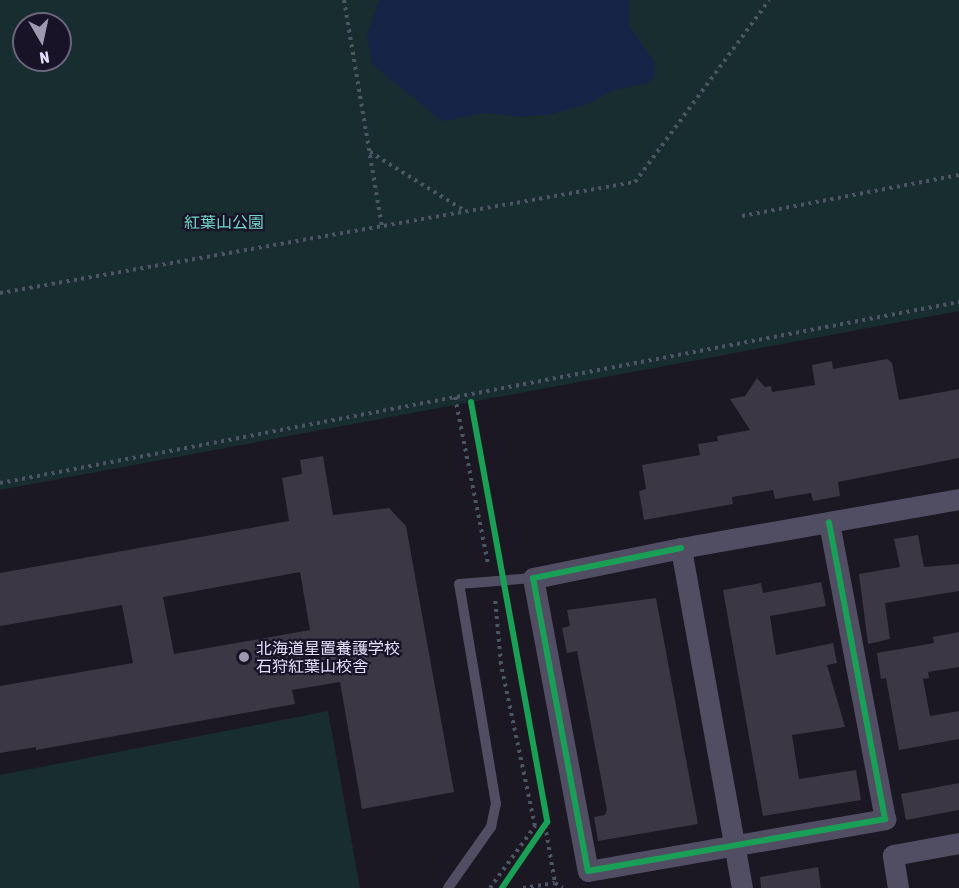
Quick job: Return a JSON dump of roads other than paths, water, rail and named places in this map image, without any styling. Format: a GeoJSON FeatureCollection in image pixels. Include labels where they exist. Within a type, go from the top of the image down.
{"type":"FeatureCollection","features":[{"type":"Feature","properties":{"kind":"street"},"geometry":{"type":"LineString","coordinates":[[830,522],[885,819],[588,871],[533,578],[681,548],[830,522],[959,500]]}},
{"type":"Feature","properties":{"kind":"street"},"geometry":{"type":"LineString","coordinates":[[681,548],[742,888]]}},
{"type":"Feature","properties":{"kind":"street"},"geometry":{"type":"LineString","coordinates":[[898,888],[893,855],[959,843]]}},
{"type":"Feature","properties":{"kind":"lane"},"geometry":{"type":"LineString","coordinates":[[448,888],[491,827],[496,804],[459,584],[533,578]]}},
{"type":"Feature","properties":{"kind":"water"},"geometry":{"type":"Polygon","coordinates":[[[379,0],[629,0],[629,25],[655,63],[654,77],[649,83],[614,90],[588,104],[552,114],[522,117],[486,113],[442,121],[372,64],[367,35],[379,0]]]}},
{"type":"Feature","properties":{"kind":"place","name":"北海道星置養護学校 石狩紅葉山校舎"},"geometry":{"type":"Point","coordinates":[244,657]}},
{"type":"Feature","properties":{"kind":"park label","name":"紅葉山公園"},"geometry":{"type":"Point","coordinates":[224,222]}}]}
